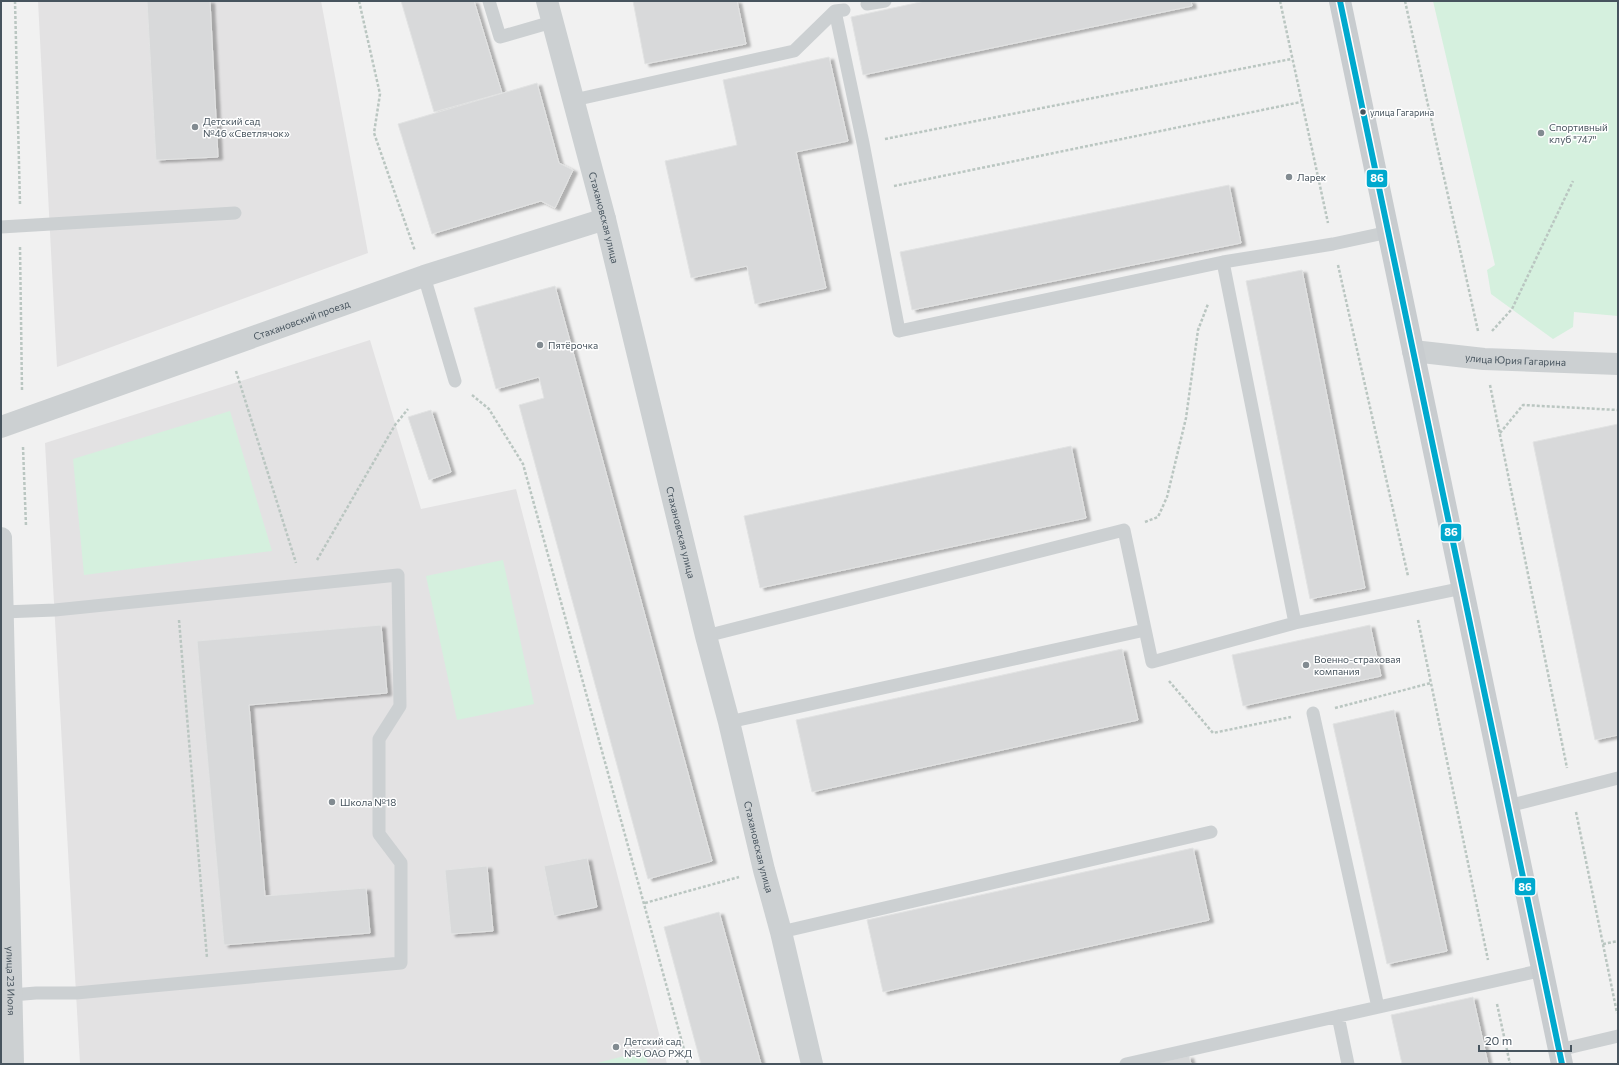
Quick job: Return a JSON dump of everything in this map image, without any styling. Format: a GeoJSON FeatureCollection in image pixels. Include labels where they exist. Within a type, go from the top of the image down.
{"type":"FeatureCollection","features":[{"type":"Feature","properties":{"kind":"main road"},"geometry":{"type":"LineString","coordinates":[[1340,1],[1561,1057]]}},
{"type":"Feature","properties":{"kind":"street","name":"Стахановская улица"},"geometry":{"type":"LineString","coordinates":[[547,1],[605,219],[706,636],[729,722],[764,870],[781,932],[812,1064]]}},
{"type":"Feature","properties":{"kind":"street","name":"Стахановский проезд"},"geometry":{"type":"LineString","coordinates":[[1,427],[424,276],[605,219]]}},
{"type":"Feature","properties":{"kind":"street","name":"улица Юрия Гагарина"},"geometry":{"type":"LineString","coordinates":[[1414,351],[1483,351],[1618,364]]}},
{"type":"Feature","properties":{"kind":"street","name":"улица 23 Июля"},"geometry":{"type":"LineString","coordinates":[[1,538],[3,612],[2,653],[13,1064]]}},
{"type":"Feature","properties":{"kind":"lane"},"geometry":{"type":"LineString","coordinates":[[489,1],[500,38],[552,22]]}},
{"type":"Feature","properties":{"kind":"lane"},"geometry":{"type":"LineString","coordinates":[[868,4],[885,1]]}},
{"type":"Feature","properties":{"kind":"lane"},"geometry":{"type":"LineString","coordinates":[[574,100],[794,51],[840,11],[863,143],[899,331],[1223,262],[1333,244],[1389,232]]}},
{"type":"Feature","properties":{"kind":"lane"},"geometry":{"type":"LineString","coordinates":[[1,228],[235,213]]}},
{"type":"Feature","properties":{"kind":"lane"},"geometry":{"type":"LineString","coordinates":[[1223,262],[1295,622]]}},
{"type":"Feature","properties":{"kind":"lane"},"geometry":{"type":"LineString","coordinates":[[424,276],[455,381]]}},
{"type":"Feature","properties":{"kind":"lane"},"geometry":{"type":"LineString","coordinates":[[706,636],[1124,530],[1152,662],[1295,622],[1463,588]]}},
{"type":"Feature","properties":{"kind":"lane"},"geometry":{"type":"LineString","coordinates":[[3,612],[55,610],[398,575],[400,706],[379,739],[379,834],[401,863],[401,964],[76,993],[36,993],[12,995]]}},
{"type":"Feature","properties":{"kind":"lane"},"geometry":{"type":"LineString","coordinates":[[729,722],[1145,630]]}},
{"type":"Feature","properties":{"kind":"lane"},"geometry":{"type":"LineString","coordinates":[[1313,713],[1378,1007]]}},
{"type":"Feature","properties":{"kind":"lane"},"geometry":{"type":"LineString","coordinates":[[1508,806],[1618,778]]}},
{"type":"Feature","properties":{"kind":"lane"},"geometry":{"type":"LineString","coordinates":[[781,932],[1211,832]]}},
{"type":"Feature","properties":{"kind":"lane"},"geometry":{"type":"LineString","coordinates":[[1126,1064],[1543,970]]}},
{"type":"Feature","properties":{"kind":"lane"},"geometry":{"type":"LineString","coordinates":[[1338,1016],[1348,1064]]}},
{"type":"Feature","properties":{"kind":"lane"},"geometry":{"type":"LineString","coordinates":[[1561,1057],[1618,1036]]}},
{"type":"Feature","properties":{"kind":"path"},"geometry":{"type":"LineString","coordinates":[[359,1],[380,94],[374,134],[424,276]]}},
{"type":"Feature","properties":{"kind":"path"},"geometry":{"type":"LineString","coordinates":[[1280,1],[1291,59],[1414,599],[1510,1064]]}},
{"type":"Feature","properties":{"kind":"path"},"geometry":{"type":"LineString","coordinates":[[1405,1],[1483,351],[1618,1018]]}},
{"type":"Feature","properties":{"kind":"path"},"geometry":{"type":"LineString","coordinates":[[863,143],[1291,59]]}},
{"type":"Feature","properties":{"kind":"path"},"geometry":{"type":"LineString","coordinates":[[872,191],[1301,102]]}},
{"type":"Feature","properties":{"kind":"path"},"geometry":{"type":"LineString","coordinates":[[1483,351],[1512,309],[1573,181]]}},
{"type":"Feature","properties":{"kind":"path"},"geometry":{"type":"LineString","coordinates":[[1124,530],[1158,517],[1167,497],[1186,418],[1198,330],[1208,302]]}},
{"type":"Feature","properties":{"kind":"path"},"geometry":{"type":"LineString","coordinates":[[228,346],[302,585]]}},
{"type":"Feature","properties":{"kind":"path"},"geometry":{"type":"LineString","coordinates":[[455,381],[489,409],[523,464],[645,903],[688,1064]]}},
{"type":"Feature","properties":{"kind":"path"},"geometry":{"type":"LineString","coordinates":[[1499,434],[1523,405],[1618,410]]}},
{"type":"Feature","properties":{"kind":"path"},"geometry":{"type":"LineString","coordinates":[[302,585],[395,425],[408,409]]}},
{"type":"Feature","properties":{"kind":"path"},"geometry":{"type":"LineString","coordinates":[[177,598],[209,981]]}},
{"type":"Feature","properties":{"kind":"path"},"geometry":{"type":"LineString","coordinates":[[1152,662],[1213,733],[1313,713],[1431,683]]}},
{"type":"Feature","properties":{"kind":"path"},"geometry":{"type":"LineString","coordinates":[[645,903],[764,870]]}},
{"type":"Feature","properties":{"kind":"path"},"geometry":{"type":"LineString","coordinates":[[1603,944],[1618,941]]}},
{"type":"Feature","properties":{"kind":"shaded area","name":"Детский сад №46 «Светлячок»"},"geometry":{"type":"Polygon","coordinates":[[[38,1],[321,1],[368,253],[57,367],[38,1]]]}},
{"type":"Feature","properties":{"kind":"shaded area","name":"Школа №18"},"geometry":{"type":"Polygon","coordinates":[[[370,340],[421,509],[516,489],[667,1064],[80,1064],[45,443],[370,340]]]}},
{"type":"Feature","properties":{"kind":"green space","name":"Спортивный клуб \"747\""},"geometry":{"type":"Polygon","coordinates":[[[1433,1],[1618,1],[1618,316],[1574,312],[1573,327],[1553,339],[1491,294],[1487,270],[1495,265],[1433,1]]]}},
{"type":"Feature","properties":{"kind":"green space"},"geometry":{"type":"Polygon","coordinates":[[[230,411],[272,551],[84,575],[73,459],[230,411]]]}},
{"type":"Feature","properties":{"kind":"green space"},"geometry":{"type":"Polygon","coordinates":[[[503,560],[534,704],[457,720],[426,576],[503,560]]]}},
{"type":"Feature","properties":{"kind":"green space"},"geometry":{"type":"Polygon","coordinates":[[[644,1051],[648,1064],[593,1064],[644,1051]]]}},
{"type":"Feature","properties":{"kind":"building"},"geometry":{"type":"Polygon","coordinates":[[[147,1],[210,1],[218,157],[156,160],[147,1]]]}},
{"type":"Feature","properties":{"kind":"building"},"geometry":{"type":"Polygon","coordinates":[[[401,1],[474,1],[502,93],[434,112],[401,1]]]}},
{"type":"Feature","properties":{"kind":"building"},"geometry":{"type":"Polygon","coordinates":[[[633,1],[737,1],[746,44],[645,64],[633,1]]]}},
{"type":"Feature","properties":{"kind":"building"},"geometry":{"type":"Polygon","coordinates":[[[925,1],[1191,1],[1192,6],[863,75],[851,17],[925,1]]]}},
{"type":"Feature","properties":{"kind":"building"},"geometry":{"type":"Polygon","coordinates":[[[829,57],[848,141],[796,152],[826,288],[755,304],[747,266],[691,278],[665,161],[737,145],[723,80],[829,57]]]}},
{"type":"Feature","properties":{"kind":"building"},"geometry":{"type":"Polygon","coordinates":[[[537,83],[559,163],[573,170],[555,208],[541,201],[432,234],[398,124],[537,83]]]}},
{"type":"Feature","properties":{"kind":"building"},"geometry":{"type":"Polygon","coordinates":[[[1229,185],[1241,243],[912,310],[900,252],[1229,185]]]}},
{"type":"Feature","properties":{"kind":"building"},"geometry":{"type":"Polygon","coordinates":[[[1302,270],[1365,588],[1310,599],[1246,281],[1302,270]]]}},
{"type":"Feature","properties":{"kind":"building"},"geometry":{"type":"Polygon","coordinates":[[[555,286],[712,861],[648,879],[519,405],[544,398],[539,377],[496,389],[474,308],[555,286]]]}},
{"type":"Feature","properties":{"kind":"building"},"geometry":{"type":"Polygon","coordinates":[[[431,410],[451,472],[429,480],[408,417],[431,410]]]}},
{"type":"Feature","properties":{"kind":"building"},"geometry":{"type":"Polygon","coordinates":[[[1618,424],[1618,735],[1595,740],[1533,442],[1618,424]]]}},
{"type":"Feature","properties":{"kind":"building"},"geometry":{"type":"Polygon","coordinates":[[[1071,446],[1086,518],[760,588],[744,516],[1071,446]]]}},
{"type":"Feature","properties":{"kind":"building"},"geometry":{"type":"Polygon","coordinates":[[[381,625],[387,693],[249,705],[265,896],[366,888],[370,933],[224,945],[197,641],[381,625]]]}},
{"type":"Feature","properties":{"kind":"building","name":"Военно-страховая компания"},"geometry":{"type":"Polygon","coordinates":[[[1370,625],[1381,676],[1243,706],[1232,655],[1370,625]]]}},
{"type":"Feature","properties":{"kind":"building"},"geometry":{"type":"Polygon","coordinates":[[[1122,649],[1138,720],[812,792],[796,720],[1122,649]]]}},
{"type":"Feature","properties":{"kind":"building"},"geometry":{"type":"Polygon","coordinates":[[[1394,710],[1447,951],[1387,964],[1333,724],[1394,710]]]}},
{"type":"Feature","properties":{"kind":"building"},"geometry":{"type":"Polygon","coordinates":[[[1193,848],[1209,920],[883,992],[867,920],[1193,848]]]}},
{"type":"Feature","properties":{"kind":"building"},"geometry":{"type":"Polygon","coordinates":[[[587,858],[597,907],[554,916],[544,866],[587,858]]]}},
{"type":"Feature","properties":{"kind":"building"},"geometry":{"type":"Polygon","coordinates":[[[487,866],[493,931],[451,934],[445,870],[487,866]]]}},
{"type":"Feature","properties":{"kind":"building"},"geometry":{"type":"Polygon","coordinates":[[[719,912],[761,1064],[701,1064],[664,927],[719,912]]]}},
{"type":"Feature","properties":{"kind":"building"},"geometry":{"type":"Polygon","coordinates":[[[1473,997],[1488,1064],[1402,1064],[1391,1015],[1473,997]]]}},
{"type":"Feature","properties":{"kind":"building"},"geometry":{"type":"Polygon","coordinates":[[[1189,1056],[1191,1064],[1152,1064],[1189,1056]]]}},
{"type":"Feature","properties":{"kind":"transit line","name":"86"},"geometry":{"type":"LineString","coordinates":[[1340,1],[1562,1064]]}},
{"type":"Feature","properties":{"kind":"place","name":"улица Гагарина"},"geometry":{"type":"Point","coordinates":[1363,112]}},
{"type":"Feature","properties":{"kind":"place","name":"Детский сад №46 «Светлячок»"},"geometry":{"type":"Point","coordinates":[195,127]}},
{"type":"Feature","properties":{"kind":"place","name":"Спортивный клуб \"747\""},"geometry":{"type":"Point","coordinates":[1541,133]}},
{"type":"Feature","properties":{"kind":"place","name":"Ларек"},"geometry":{"type":"Point","coordinates":[1289,177]}},
{"type":"Feature","properties":{"kind":"place","name":"Пятёрочка"},"geometry":{"type":"Point","coordinates":[540,345]}},
{"type":"Feature","properties":{"kind":"place","name":"Военно-страховая компания"},"geometry":{"type":"Point","coordinates":[1306,665]}},
{"type":"Feature","properties":{"kind":"place","name":"Школа №18"},"geometry":{"type":"Point","coordinates":[332,802]}},
{"type":"Feature","properties":{"kind":"place","name":"Детский сад №5 ОАО РЖД"},"geometry":{"type":"Point","coordinates":[616,1047]}}]}
